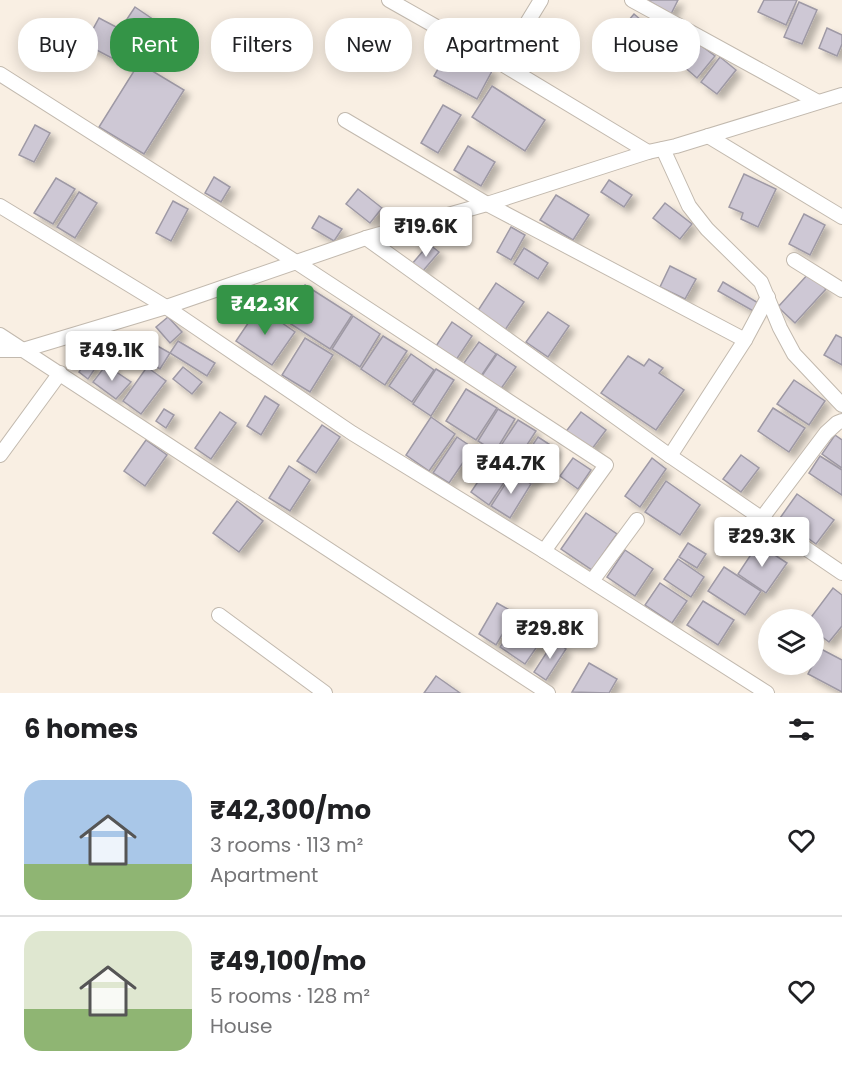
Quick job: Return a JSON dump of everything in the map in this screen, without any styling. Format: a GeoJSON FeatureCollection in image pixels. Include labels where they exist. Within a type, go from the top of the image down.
{"type":"FeatureCollection","features":[{"type":"Feature","properties":{"kind":"street"},"geometry":{"type":"LineString","coordinates":[[389,0],[424,20]]}},
{"type":"Feature","properties":{"kind":"street"},"geometry":{"type":"LineString","coordinates":[[530,18],[541,0]]}},
{"type":"Feature","properties":{"kind":"street"},"geometry":{"type":"LineString","coordinates":[[632,0],[818,102]]}},
{"type":"Feature","properties":{"kind":"street"},"geometry":{"type":"LineString","coordinates":[[515,72],[648,152]]}},
{"type":"Feature","properties":{"kind":"street"},"geometry":{"type":"LineString","coordinates":[[0,74],[296,262],[606,465],[544,551]]}},
{"type":"Feature","properties":{"kind":"street"},"geometry":{"type":"LineString","coordinates":[[0,350],[23,350],[166,307],[366,238],[487,204],[648,152],[708,136],[842,94]]}},
{"type":"Feature","properties":{"kind":"street"},"geometry":{"type":"LineString","coordinates":[[345,120],[487,204],[745,340]]}},
{"type":"Feature","properties":{"kind":"street"},"geometry":{"type":"LineString","coordinates":[[708,136],[842,217]]}},
{"type":"Feature","properties":{"kind":"street"},"geometry":{"type":"LineString","coordinates":[[670,147],[689,206],[707,229],[761,282],[780,328],[794,354],[842,405]]}},
{"type":"Feature","properties":{"kind":"street"},"geometry":{"type":"LineString","coordinates":[[0,206],[166,307],[352,433],[592,581],[767,693]]}},
{"type":"Feature","properties":{"kind":"street"},"geometry":{"type":"LineString","coordinates":[[366,238],[670,456],[842,573]]}},
{"type":"Feature","properties":{"kind":"street"},"geometry":{"type":"LineString","coordinates":[[794,260],[842,290]]}},
{"type":"Feature","properties":{"kind":"street"},"geometry":{"type":"LineString","coordinates":[[670,456],[745,340],[768,297]]}},
{"type":"Feature","properties":{"kind":"street"},"geometry":{"type":"LineString","coordinates":[[0,335],[548,693]]}},
{"type":"Feature","properties":{"kind":"street"},"geometry":{"type":"LineString","coordinates":[[0,456],[60,373]]}},
{"type":"Feature","properties":{"kind":"street"},"geometry":{"type":"LineString","coordinates":[[762,518],[826,433],[839,422]]}},
{"type":"Feature","properties":{"kind":"street"},"geometry":{"type":"LineString","coordinates":[[592,581],[637,520]]}},
{"type":"Feature","properties":{"kind":"street"},"geometry":{"type":"LineString","coordinates":[[219,615],[325,693]]}},
{"type":"Feature","properties":{"kind":"building"},"geometry":{"type":"Polygon","coordinates":[[[647,0],[678,0],[671,14],[647,0]]]}},
{"type":"Feature","properties":{"kind":"building"},"geometry":{"type":"Polygon","coordinates":[[[764,0],[797,0],[786,25],[758,12],[764,0]]]}},
{"type":"Feature","properties":{"kind":"building"},"geometry":{"type":"Polygon","coordinates":[[[799,2],[817,10],[802,44],[784,37],[799,2]]]}},
{"type":"Feature","properties":{"kind":"building"},"geometry":{"type":"Polygon","coordinates":[[[135,7],[151,18],[128,18],[135,7]]]}},
{"type":"Feature","properties":{"kind":"building"},"geometry":{"type":"Polygon","coordinates":[[[99,18],[110,24],[110,57],[98,51],[99,18]]]}},
{"type":"Feature","properties":{"kind":"building"},"geometry":{"type":"Polygon","coordinates":[[[827,28],[842,35],[842,44],[837,56],[819,48],[827,28]]]}},
{"type":"Feature","properties":{"kind":"building"},"geometry":{"type":"Polygon","coordinates":[[[700,45],[715,56],[697,78],[690,72],[700,72],[700,45]]]}},
{"type":"Feature","properties":{"kind":"building"},"geometry":{"type":"Polygon","coordinates":[[[720,57],[736,70],[717,94],[701,82],[720,57]]]}},
{"type":"Feature","properties":{"kind":"building"},"geometry":{"type":"Polygon","coordinates":[[[133,72],[154,72],[184,90],[144,154],[99,127],[133,72]]]}},
{"type":"Feature","properties":{"kind":"building"},"geometry":{"type":"Polygon","coordinates":[[[436,72],[491,72],[477,99],[434,76],[436,72]]]}},
{"type":"Feature","properties":{"kind":"building"},"geometry":{"type":"Polygon","coordinates":[[[492,86],[545,120],[525,151],[472,117],[492,86]]]}},
{"type":"Feature","properties":{"kind":"building"},"geometry":{"type":"Polygon","coordinates":[[[443,105],[461,115],[438,153],[421,143],[443,105]]]}},
{"type":"Feature","properties":{"kind":"building"},"geometry":{"type":"Polygon","coordinates":[[[35,125],[50,133],[34,162],[19,155],[35,125]]]}},
{"type":"Feature","properties":{"kind":"building"},"geometry":{"type":"Polygon","coordinates":[[[468,146],[495,162],[481,186],[454,170],[468,146]]]}},
{"type":"Feature","properties":{"kind":"building"},"geometry":{"type":"Polygon","coordinates":[[[744,174],[776,189],[758,227],[741,219],[743,213],[729,207],[744,174]]]}},
{"type":"Feature","properties":{"kind":"building"},"geometry":{"type":"Polygon","coordinates":[[[214,177],[230,187],[221,202],[205,193],[214,177]]]}},
{"type":"Feature","properties":{"kind":"building"},"geometry":{"type":"Polygon","coordinates":[[[56,178],[75,189],[53,224],[34,213],[56,178]]]}},
{"type":"Feature","properties":{"kind":"building"},"geometry":{"type":"Polygon","coordinates":[[[609,180],[632,195],[624,207],[601,192],[609,180]]]}},
{"type":"Feature","properties":{"kind":"building"},"geometry":{"type":"Polygon","coordinates":[[[358,189],[382,208],[370,223],[346,204],[358,189]]]}},
{"type":"Feature","properties":{"kind":"building"},"geometry":{"type":"Polygon","coordinates":[[[79,192],[97,203],[75,238],[57,227],[79,192]]]}},
{"type":"Feature","properties":{"kind":"building"},"geometry":{"type":"Polygon","coordinates":[[[556,195],[589,215],[573,240],[540,220],[556,195]]]}},
{"type":"Feature","properties":{"kind":"building"},"geometry":{"type":"Polygon","coordinates":[[[173,201],[188,209],[171,241],[156,233],[173,201]]]}},
{"type":"Feature","properties":{"kind":"building"},"geometry":{"type":"Polygon","coordinates":[[[665,203],[692,224],[680,239],[653,218],[665,203]]]}},
{"type":"Feature","properties":{"kind":"building"},"geometry":{"type":"Polygon","coordinates":[[[804,214],[825,225],[810,255],[789,244],[804,214]]]}},
{"type":"Feature","properties":{"kind":"building"},"geometry":{"type":"Polygon","coordinates":[[[319,216],[342,229],[334,241],[312,228],[319,216]]]}},
{"type":"Feature","properties":{"kind":"building"},"geometry":{"type":"Polygon","coordinates":[[[511,227],[525,235],[511,260],[497,252],[511,227]]]}},
{"type":"Feature","properties":{"kind":"building"},"geometry":{"type":"Polygon","coordinates":[[[429,244],[439,252],[422,272],[412,264],[429,244]]]}},
{"type":"Feature","properties":{"kind":"building"},"geometry":{"type":"Polygon","coordinates":[[[524,248],[548,263],[538,279],[514,264],[524,248]]]}},
{"type":"Feature","properties":{"kind":"building"},"geometry":{"type":"Polygon","coordinates":[[[670,266],[696,279],[685,299],[660,287],[670,266]]]}},
{"type":"Feature","properties":{"kind":"building"},"geometry":{"type":"Polygon","coordinates":[[[809,273],[826,289],[795,323],[778,307],[809,273]]]}},
{"type":"Feature","properties":{"kind":"building"},"geometry":{"type":"Polygon","coordinates":[[[723,282],[760,304],[755,312],[718,291],[723,282]]]}},
{"type":"Feature","properties":{"kind":"building"},"geometry":{"type":"Polygon","coordinates":[[[496,283],[524,302],[505,330],[477,312],[496,283]]]}},
{"type":"Feature","properties":{"kind":"building"},"geometry":{"type":"Polygon","coordinates":[[[305,285],[352,315],[330,349],[283,319],[305,285]]]}},
{"type":"Feature","properties":{"kind":"building"},"geometry":{"type":"Polygon","coordinates":[[[259,307],[295,332],[272,365],[236,341],[259,307]]]}},
{"type":"Feature","properties":{"kind":"building"},"geometry":{"type":"Polygon","coordinates":[[[548,312],[569,326],[548,357],[526,342],[548,312]]]}},
{"type":"Feature","properties":{"kind":"building"},"geometry":{"type":"Polygon","coordinates":[[[353,316],[380,334],[360,367],[332,349],[353,316]]]}},
{"type":"Feature","properties":{"kind":"building"},"geometry":{"type":"Polygon","coordinates":[[[168,317],[182,332],[170,343],[156,327],[168,317]]]}},
{"type":"Feature","properties":{"kind":"building"},"geometry":{"type":"Polygon","coordinates":[[[452,322],[472,336],[454,363],[434,349],[452,322]]]}},
{"type":"Feature","properties":{"kind":"building"},"geometry":{"type":"Polygon","coordinates":[[[836,335],[842,338],[842,365],[824,355],[836,335]]]}},
{"type":"Feature","properties":{"kind":"building"},"geometry":{"type":"Polygon","coordinates":[[[383,336],[407,351],[385,385],[361,369],[383,336]]]}},
{"type":"Feature","properties":{"kind":"building"},"geometry":{"type":"Polygon","coordinates":[[[305,338],[333,355],[310,392],[282,375],[305,338]]]}},
{"type":"Feature","properties":{"kind":"building"},"geometry":{"type":"Polygon","coordinates":[[[178,341],[215,363],[207,376],[170,353],[178,341]]]}},
{"type":"Feature","properties":{"kind":"building"},"geometry":{"type":"Polygon","coordinates":[[[479,342],[496,354],[479,379],[461,367],[479,342]]]}},
{"type":"Feature","properties":{"kind":"building"},"geometry":{"type":"Polygon","coordinates":[[[154,344],[170,353],[160,369],[145,360],[154,344]]]}},
{"type":"Feature","properties":{"kind":"building"},"geometry":{"type":"Polygon","coordinates":[[[411,354],[434,370],[412,402],[389,386],[411,354]]]}},
{"type":"Feature","properties":{"kind":"building"},"geometry":{"type":"Polygon","coordinates":[[[497,354],[516,367],[498,393],[479,380],[497,354]]]}},
{"type":"Feature","properties":{"kind":"building"},"geometry":{"type":"Polygon","coordinates":[[[628,356],[644,366],[649,359],[663,368],[659,373],[684,390],[656,430],[601,393],[628,356]]]}},
{"type":"Feature","properties":{"kind":"building"},"geometry":{"type":"Polygon","coordinates":[[[86,361],[96,367],[88,379],[79,372],[86,361]]]}},
{"type":"Feature","properties":{"kind":"building"},"geometry":{"type":"Polygon","coordinates":[[[106,365],[131,382],[116,399],[93,382],[106,365]]]}},
{"type":"Feature","properties":{"kind":"building"},"geometry":{"type":"Polygon","coordinates":[[[147,367],[166,381],[141,414],[123,401],[147,367]]]}},
{"type":"Feature","properties":{"kind":"building"},"geometry":{"type":"Polygon","coordinates":[[[183,367],[202,382],[192,394],[173,379],[183,367]]]}},
{"type":"Feature","properties":{"kind":"building"},"geometry":{"type":"Polygon","coordinates":[[[436,369],[454,380],[431,416],[413,404],[436,369]]]}},
{"type":"Feature","properties":{"kind":"building"},"geometry":{"type":"Polygon","coordinates":[[[794,380],[825,401],[809,425],[777,404],[794,380]]]}},
{"type":"Feature","properties":{"kind":"building"},"geometry":{"type":"Polygon","coordinates":[[[466,389],[497,408],[476,440],[446,421],[466,389]]]}},
{"type":"Feature","properties":{"kind":"building"},"geometry":{"type":"Polygon","coordinates":[[[265,396],[279,405],[261,435],[247,426],[265,396]]]}},
{"type":"Feature","properties":{"kind":"building"},"geometry":{"type":"Polygon","coordinates":[[[773,408],[805,428],[789,452],[758,431],[773,408]]]}},
{"type":"Feature","properties":{"kind":"building"},"geometry":{"type":"Polygon","coordinates":[[[164,409],[174,415],[166,428],[156,421],[164,409]]]}},
{"type":"Feature","properties":{"kind":"building"},"geometry":{"type":"Polygon","coordinates":[[[498,409],[515,419],[495,452],[478,441],[498,409]]]}},
{"type":"Feature","properties":{"kind":"building"},"geometry":{"type":"Polygon","coordinates":[[[220,412],[236,423],[211,459],[195,448],[220,412]]]}},
{"type":"Feature","properties":{"kind":"building"},"geometry":{"type":"Polygon","coordinates":[[[581,412],[606,430],[589,453],[564,434],[581,412]]]}},
{"type":"Feature","properties":{"kind":"building"},"geometry":{"type":"Polygon","coordinates":[[[431,417],[455,434],[429,471],[406,455],[431,417]]]}},
{"type":"Feature","properties":{"kind":"building"},"geometry":{"type":"Polygon","coordinates":[[[518,420],[536,431],[514,465],[496,453],[518,420]]]}},
{"type":"Feature","properties":{"kind":"building"},"geometry":{"type":"Polygon","coordinates":[[[322,425],[340,437],[316,473],[297,461],[322,425]]]}},
{"type":"Feature","properties":{"kind":"building"},"geometry":{"type":"Polygon","coordinates":[[[835,435],[842,440],[842,468],[822,454],[835,435]]]}},
{"type":"Feature","properties":{"kind":"building"},"geometry":{"type":"Polygon","coordinates":[[[457,437],[473,448],[449,483],[433,473],[457,437]]]}},
{"type":"Feature","properties":{"kind":"building"},"geometry":{"type":"Polygon","coordinates":[[[538,437],[555,448],[533,483],[515,471],[538,437]]]}},
{"type":"Feature","properties":{"kind":"building"},"geometry":{"type":"Polygon","coordinates":[[[146,440],[167,455],[145,486],[124,471],[146,440]]]}},
{"type":"Feature","properties":{"kind":"building"},"geometry":{"type":"Polygon","coordinates":[[[741,455],[759,468],[741,492],[723,479],[741,455]]]}},
{"type":"Feature","properties":{"kind":"building"},"geometry":{"type":"Polygon","coordinates":[[[495,456],[513,469],[489,505],[471,492],[495,456]]]}},
{"type":"Feature","properties":{"kind":"building"},"geometry":{"type":"Polygon","coordinates":[[[820,456],[842,470],[842,495],[809,473],[820,456]]]}},
{"type":"Feature","properties":{"kind":"building"},"geometry":{"type":"Polygon","coordinates":[[[573,458],[591,470],[578,489],[560,476],[573,458]]]}},
{"type":"Feature","properties":{"kind":"building"},"geometry":{"type":"Polygon","coordinates":[[[652,458],[666,469],[640,507],[625,496],[652,458]]]}},
{"type":"Feature","properties":{"kind":"building"},"geometry":{"type":"Polygon","coordinates":[[[289,466],[310,480],[290,511],[269,498],[289,466]]]}},
{"type":"Feature","properties":{"kind":"building"},"geometry":{"type":"Polygon","coordinates":[[[513,472],[531,484],[510,518],[491,506],[513,472]]]}},
{"type":"Feature","properties":{"kind":"building"},"geometry":{"type":"Polygon","coordinates":[[[666,481],[700,505],[680,535],[645,512],[666,481]]]}},
{"type":"Feature","properties":{"kind":"building"},"geometry":{"type":"Polygon","coordinates":[[[797,494],[834,520],[816,544],[780,518],[797,494]]]}},
{"type":"Feature","properties":{"kind":"building"},"geometry":{"type":"Polygon","coordinates":[[[237,501],[263,521],[239,552],[213,533],[237,501]]]}},
{"type":"Feature","properties":{"kind":"building"},"geometry":{"type":"Polygon","coordinates":[[[586,513],[617,534],[592,570],[561,549],[586,513]]]}},
{"type":"Feature","properties":{"kind":"building"},"geometry":{"type":"Polygon","coordinates":[[[688,543],[706,554],[697,568],[679,557],[688,543]]]}},
{"type":"Feature","properties":{"kind":"building"},"geometry":{"type":"Polygon","coordinates":[[[758,544],[787,563],[766,593],[738,574],[758,544]]]}},
{"type":"Feature","properties":{"kind":"building"},"geometry":{"type":"Polygon","coordinates":[[[625,550],[653,569],[635,596],[607,577],[625,550]]]}},
{"type":"Feature","properties":{"kind":"building"},"geometry":{"type":"Polygon","coordinates":[[[678,559],[704,577],[691,597],[664,579],[678,559]]]}},
{"type":"Feature","properties":{"kind":"building"},"geometry":{"type":"Polygon","coordinates":[[[724,567],[761,591],[745,615],[708,591],[724,567]]]}},
{"type":"Feature","properties":{"kind":"building"},"geometry":{"type":"Polygon","coordinates":[[[660,583],[687,601],[672,623],[645,605],[660,583]]]}},
{"type":"Feature","properties":{"kind":"building"},"geometry":{"type":"Polygon","coordinates":[[[833,588],[842,595],[842,626],[829,642],[824,638],[824,609],[817,609],[833,588]]]}},
{"type":"Feature","properties":{"kind":"building"},"geometry":{"type":"Polygon","coordinates":[[[703,601],[734,620],[718,645],[687,625],[703,601]]]}},
{"type":"Feature","properties":{"kind":"building"},"geometry":{"type":"Polygon","coordinates":[[[497,603],[515,613],[496,645],[479,634],[497,603]]]}},
{"type":"Feature","properties":{"kind":"building"},"geometry":{"type":"Polygon","coordinates":[[[520,618],[545,635],[525,664],[500,647],[520,618]]]}},
{"type":"Feature","properties":{"kind":"building"},"geometry":{"type":"Polygon","coordinates":[[[554,641],[566,649],[546,680],[534,672],[554,641]]]}},
{"type":"Feature","properties":{"kind":"building"},"geometry":{"type":"Polygon","coordinates":[[[824,651],[842,660],[842,692],[810,675],[824,675],[824,651]]]}},
{"type":"Feature","properties":{"kind":"building"},"geometry":{"type":"Polygon","coordinates":[[[589,663],[617,679],[609,693],[572,692],[589,663]]]}},
{"type":"Feature","properties":{"kind":"building"},"geometry":{"type":"Polygon","coordinates":[[[436,676],[460,693],[424,693],[436,676]]]}}]}
